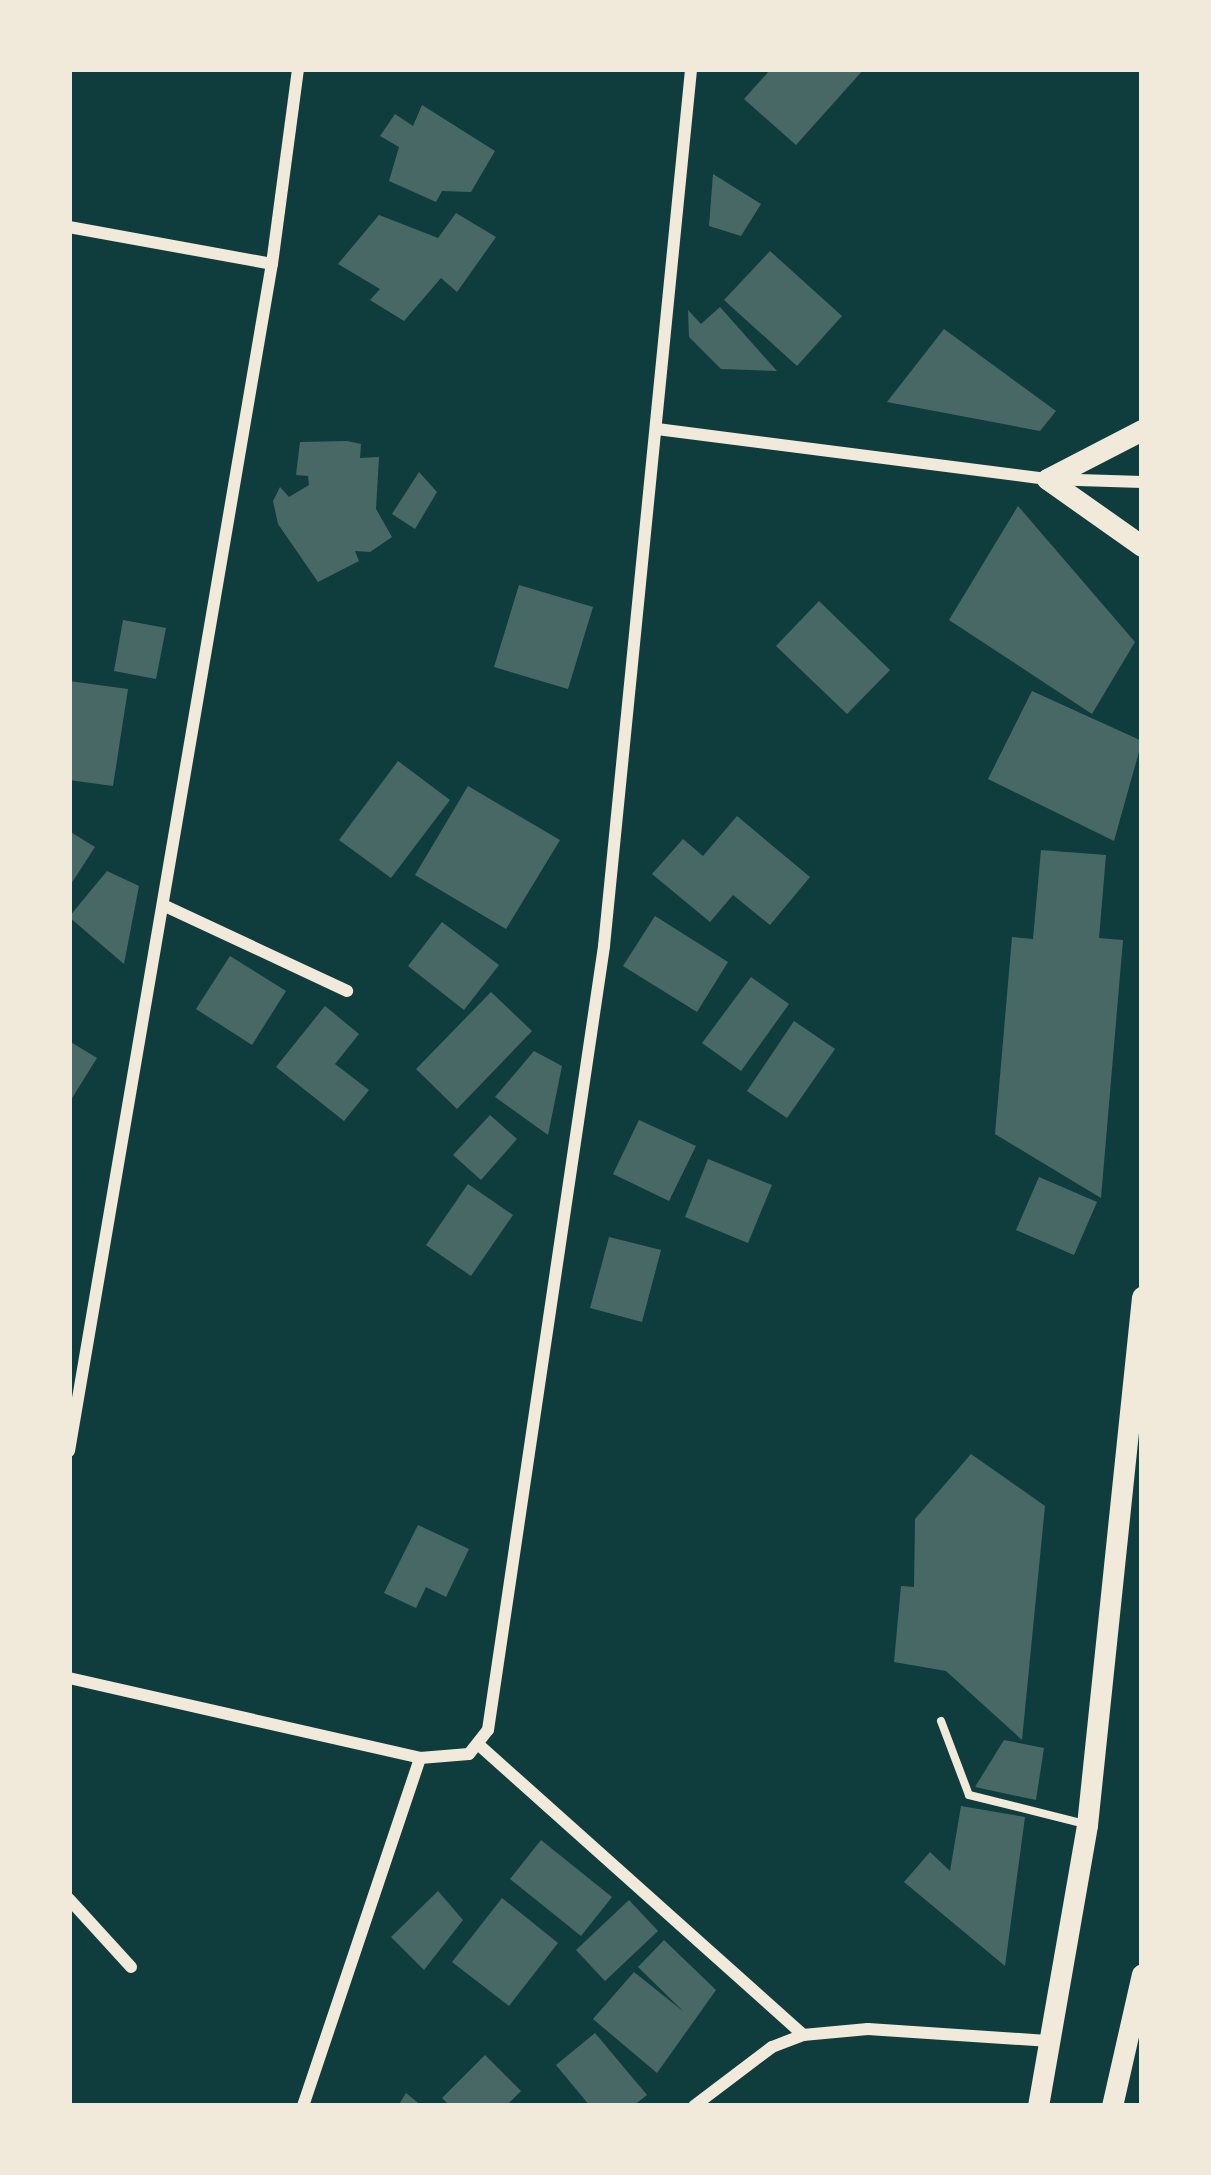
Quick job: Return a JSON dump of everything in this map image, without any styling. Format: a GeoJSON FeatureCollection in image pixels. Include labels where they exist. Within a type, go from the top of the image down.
{"type":"FeatureCollection","features":[{"type":"Feature","properties":{"kind":"main road"},"geometry":{"type":"LineString","coordinates":[[1047,479],[1142,430]]}},
{"type":"Feature","properties":{"kind":"main road"},"geometry":{"type":"LineString","coordinates":[[1047,479],[1091,503],[1142,546]]}},
{"type":"Feature","properties":{"kind":"main road"},"geometry":{"type":"LineString","coordinates":[[1038,2106],[1087,1825],[1142,1297]]}},
{"type":"Feature","properties":{"kind":"main road"},"geometry":{"type":"LineString","coordinates":[[1112,2106],[1142,1974]]}},
{"type":"Feature","properties":{"kind":"street"},"geometry":{"type":"LineString","coordinates":[[69,1450],[272,263],[298,69]]}},
{"type":"Feature","properties":{"kind":"street"},"geometry":{"type":"LineString","coordinates":[[69,1678],[240,1723],[420,1758],[457,1758],[478,1745],[491,1708],[601,968],[691,69]]}},
{"type":"Feature","properties":{"kind":"street"},"geometry":{"type":"LineString","coordinates":[[69,227],[272,263]]}},
{"type":"Feature","properties":{"kind":"street"},"geometry":{"type":"LineString","coordinates":[[657,429],[1047,479],[1142,482]]}},
{"type":"Feature","properties":{"kind":"street"},"geometry":{"type":"LineString","coordinates":[[165,906],[346,991]]}},
{"type":"Feature","properties":{"kind":"street"},"geometry":{"type":"LineString","coordinates":[[478,1745],[803,2035]]}},
{"type":"Feature","properties":{"kind":"street"},"geometry":{"type":"LineString","coordinates":[[303,2106],[420,1758]]}},
{"type":"Feature","properties":{"kind":"street"},"geometry":{"type":"LineString","coordinates":[[69,1899],[131,1967]]}},
{"type":"Feature","properties":{"kind":"street"},"geometry":{"type":"LineString","coordinates":[[694,2106],[772,2047],[803,2035],[868,2029],[1052,2041]]}},
{"type":"Feature","properties":{"kind":"lane"},"geometry":{"type":"LineString","coordinates":[[941,1721],[969,1795],[1087,1825]]}},
{"type":"Feature","properties":{"kind":"building"},"geometry":{"type":"Polygon","coordinates":[[[771,69],[864,69],[796,145],[744,99],[771,69]]]}},
{"type":"Feature","properties":{"kind":"building"},"geometry":{"type":"Polygon","coordinates":[[[422,105],[495,151],[471,192],[442,191],[436,202],[389,181],[399,147],[380,136],[395,114],[413,126],[422,105]]]}},
{"type":"Feature","properties":{"kind":"building"},"geometry":{"type":"Polygon","coordinates":[[[713,174],[761,204],[741,236],[709,226],[713,174]]]}},
{"type":"Feature","properties":{"kind":"building"},"geometry":{"type":"Polygon","coordinates":[[[456,213],[496,237],[457,292],[441,278],[404,321],[370,300],[380,289],[338,264],[379,215],[438,238],[456,213]]]}},
{"type":"Feature","properties":{"kind":"building"},"geometry":{"type":"Polygon","coordinates":[[[770,251],[842,316],[797,366],[724,300],[770,251]]]}},
{"type":"Feature","properties":{"kind":"building"},"geometry":{"type":"Polygon","coordinates":[[[720,307],[777,371],[721,369],[689,337],[688,310],[701,324],[720,307]]]}},
{"type":"Feature","properties":{"kind":"building"},"geometry":{"type":"Polygon","coordinates":[[[944,329],[1056,411],[1040,431],[887,402],[944,329]]]}},
{"type":"Feature","properties":{"kind":"building"},"geometry":{"type":"Polygon","coordinates":[[[300,442],[361,444],[360,458],[379,457],[376,509],[392,537],[370,552],[355,551],[359,561],[318,582],[278,524],[273,501],[280,487],[289,497],[309,485],[308,476],[296,475],[300,442]]]}},
{"type":"Feature","properties":{"kind":"building"},"geometry":{"type":"Polygon","coordinates":[[[419,472],[437,492],[415,529],[392,514],[419,472]]]}},
{"type":"Feature","properties":{"kind":"building"},"geometry":{"type":"Polygon","coordinates":[[[1018,506],[1135,642],[1092,714],[949,620],[1018,506]]]}},
{"type":"Feature","properties":{"kind":"building"},"geometry":{"type":"Polygon","coordinates":[[[519,585],[593,607],[568,689],[494,667],[519,585]]]}},
{"type":"Feature","properties":{"kind":"building"},"geometry":{"type":"Polygon","coordinates":[[[819,601],[890,670],[847,714],[776,646],[819,601]]]}},
{"type":"Feature","properties":{"kind":"building"},"geometry":{"type":"Polygon","coordinates":[[[123,620],[166,628],[156,679],[114,671],[123,620]]]}},
{"type":"Feature","properties":{"kind":"building"},"geometry":{"type":"Polygon","coordinates":[[[69,681],[128,689],[113,786],[69,780],[69,681]]]}},
{"type":"Feature","properties":{"kind":"building"},"geometry":{"type":"Polygon","coordinates":[[[1032,691],[1142,741],[1114,841],[988,779],[1032,691]]]}},
{"type":"Feature","properties":{"kind":"building"},"geometry":{"type":"Polygon","coordinates":[[[398,761],[450,800],[391,878],[339,840],[398,761]]]}},
{"type":"Feature","properties":{"kind":"building"},"geometry":{"type":"Polygon","coordinates":[[[468,786],[560,840],[506,929],[415,875],[468,786]]]}},
{"type":"Feature","properties":{"kind":"building"},"geometry":{"type":"Polygon","coordinates":[[[737,816],[810,877],[770,925],[733,895],[710,922],[652,874],[683,839],[703,856],[737,816]]]}},
{"type":"Feature","properties":{"kind":"building"},"geometry":{"type":"Polygon","coordinates":[[[69,831],[95,847],[69,887],[69,831]]]}},
{"type":"Feature","properties":{"kind":"building"},"geometry":{"type":"Polygon","coordinates":[[[1041,850],[1106,855],[1099,938],[1123,940],[1101,1198],[995,1134],[1012,937],[1033,939],[1041,850]]]}},
{"type":"Feature","properties":{"kind":"building"},"geometry":{"type":"Polygon","coordinates":[[[107,871],[139,886],[124,964],[69,917],[107,871]]]}},
{"type":"Feature","properties":{"kind":"building"},"geometry":{"type":"Polygon","coordinates":[[[655,916],[728,962],[697,1012],[623,966],[655,916]]]}},
{"type":"Feature","properties":{"kind":"building"},"geometry":{"type":"Polygon","coordinates":[[[442,922],[499,965],[464,1010],[408,966],[442,922]]]}},
{"type":"Feature","properties":{"kind":"building"},"geometry":{"type":"Polygon","coordinates":[[[230,956],[286,991],[252,1045],[196,1009],[230,956]]]}},
{"type":"Feature","properties":{"kind":"building"},"geometry":{"type":"Polygon","coordinates":[[[751,977],[789,1004],[741,1071],[702,1043],[751,977]]]}},
{"type":"Feature","properties":{"kind":"building"},"geometry":{"type":"Polygon","coordinates":[[[491,992],[532,1031],[457,1109],[416,1069],[491,992]]]}},
{"type":"Feature","properties":{"kind":"building"},"geometry":{"type":"Polygon","coordinates":[[[325,1006],[359,1034],[335,1064],[369,1090],[344,1121],[276,1067],[325,1006]]]}},
{"type":"Feature","properties":{"kind":"building"},"geometry":{"type":"Polygon","coordinates":[[[794,1021],[835,1049],[787,1118],[747,1091],[794,1021]]]}},
{"type":"Feature","properties":{"kind":"building"},"geometry":{"type":"Polygon","coordinates":[[[69,1041],[97,1058],[69,1103],[69,1041]]]}},
{"type":"Feature","properties":{"kind":"building"},"geometry":{"type":"Polygon","coordinates":[[[534,1051],[562,1066],[548,1135],[495,1097],[534,1051]]]}},
{"type":"Feature","properties":{"kind":"building"},"geometry":{"type":"Polygon","coordinates":[[[490,1115],[517,1139],[481,1180],[453,1155],[490,1115]]]}},
{"type":"Feature","properties":{"kind":"building"},"geometry":{"type":"Polygon","coordinates":[[[639,1120],[696,1146],[669,1201],[613,1174],[639,1120]]]}},
{"type":"Feature","properties":{"kind":"building"},"geometry":{"type":"Polygon","coordinates":[[[708,1159],[772,1185],[748,1243],[685,1217],[708,1159]]]}},
{"type":"Feature","properties":{"kind":"building"},"geometry":{"type":"Polygon","coordinates":[[[1039,1177],[1097,1202],[1074,1255],[1016,1230],[1039,1177]]]}},
{"type":"Feature","properties":{"kind":"building"},"geometry":{"type":"Polygon","coordinates":[[[468,1184],[513,1215],[471,1276],[426,1245],[468,1184]]]}},
{"type":"Feature","properties":{"kind":"building"},"geometry":{"type":"Polygon","coordinates":[[[609,1237],[661,1250],[642,1322],[590,1308],[609,1237]]]}},
{"type":"Feature","properties":{"kind":"building"},"geometry":{"type":"Polygon","coordinates":[[[971,1454],[1045,1506],[1022,1740],[946,1671],[894,1662],[901,1586],[914,1587],[915,1519],[971,1454]]]}},
{"type":"Feature","properties":{"kind":"building"},"geometry":{"type":"Polygon","coordinates":[[[418,1525],[469,1549],[446,1597],[426,1587],[416,1608],[384,1593],[418,1525]]]}},
{"type":"Feature","properties":{"kind":"building"},"geometry":{"type":"Polygon","coordinates":[[[1004,1740],[1044,1748],[1036,1800],[975,1787],[1004,1740]]]}},
{"type":"Feature","properties":{"kind":"building"},"geometry":{"type":"Polygon","coordinates":[[[961,1806],[1025,1817],[1005,1966],[904,1882],[930,1852],[950,1871],[961,1806]]]}},
{"type":"Feature","properties":{"kind":"building"},"geometry":{"type":"Polygon","coordinates":[[[541,1840],[612,1897],[581,1936],[510,1879],[541,1840]]]}},
{"type":"Feature","properties":{"kind":"building"},"geometry":{"type":"Polygon","coordinates":[[[438,1891],[463,1920],[424,1970],[391,1937],[438,1891]]]}},
{"type":"Feature","properties":{"kind":"building"},"geometry":{"type":"Polygon","coordinates":[[[502,1898],[558,1943],[509,2006],[452,1962],[502,1898]]]}},
{"type":"Feature","properties":{"kind":"building"},"geometry":{"type":"Polygon","coordinates":[[[629,1900],[658,1931],[605,1981],[576,1950],[629,1900]]]}},
{"type":"Feature","properties":{"kind":"building"},"geometry":{"type":"Polygon","coordinates":[[[664,1940],[716,1990],[657,2073],[593,2019],[634,1972],[684,2012],[638,1967],[664,1940]]]}},
{"type":"Feature","properties":{"kind":"building"},"geometry":{"type":"Polygon","coordinates":[[[595,2033],[647,2095],[633,2106],[590,2106],[556,2065],[595,2033]]]}},
{"type":"Feature","properties":{"kind":"building"},"geometry":{"type":"Polygon","coordinates":[[[485,2055],[521,2091],[506,2106],[450,2106],[442,2098],[485,2055]]]}},
{"type":"Feature","properties":{"kind":"building"},"geometry":{"type":"Polygon","coordinates":[[[406,2093],[422,2106],[398,2106],[406,2093]]]}}]}
